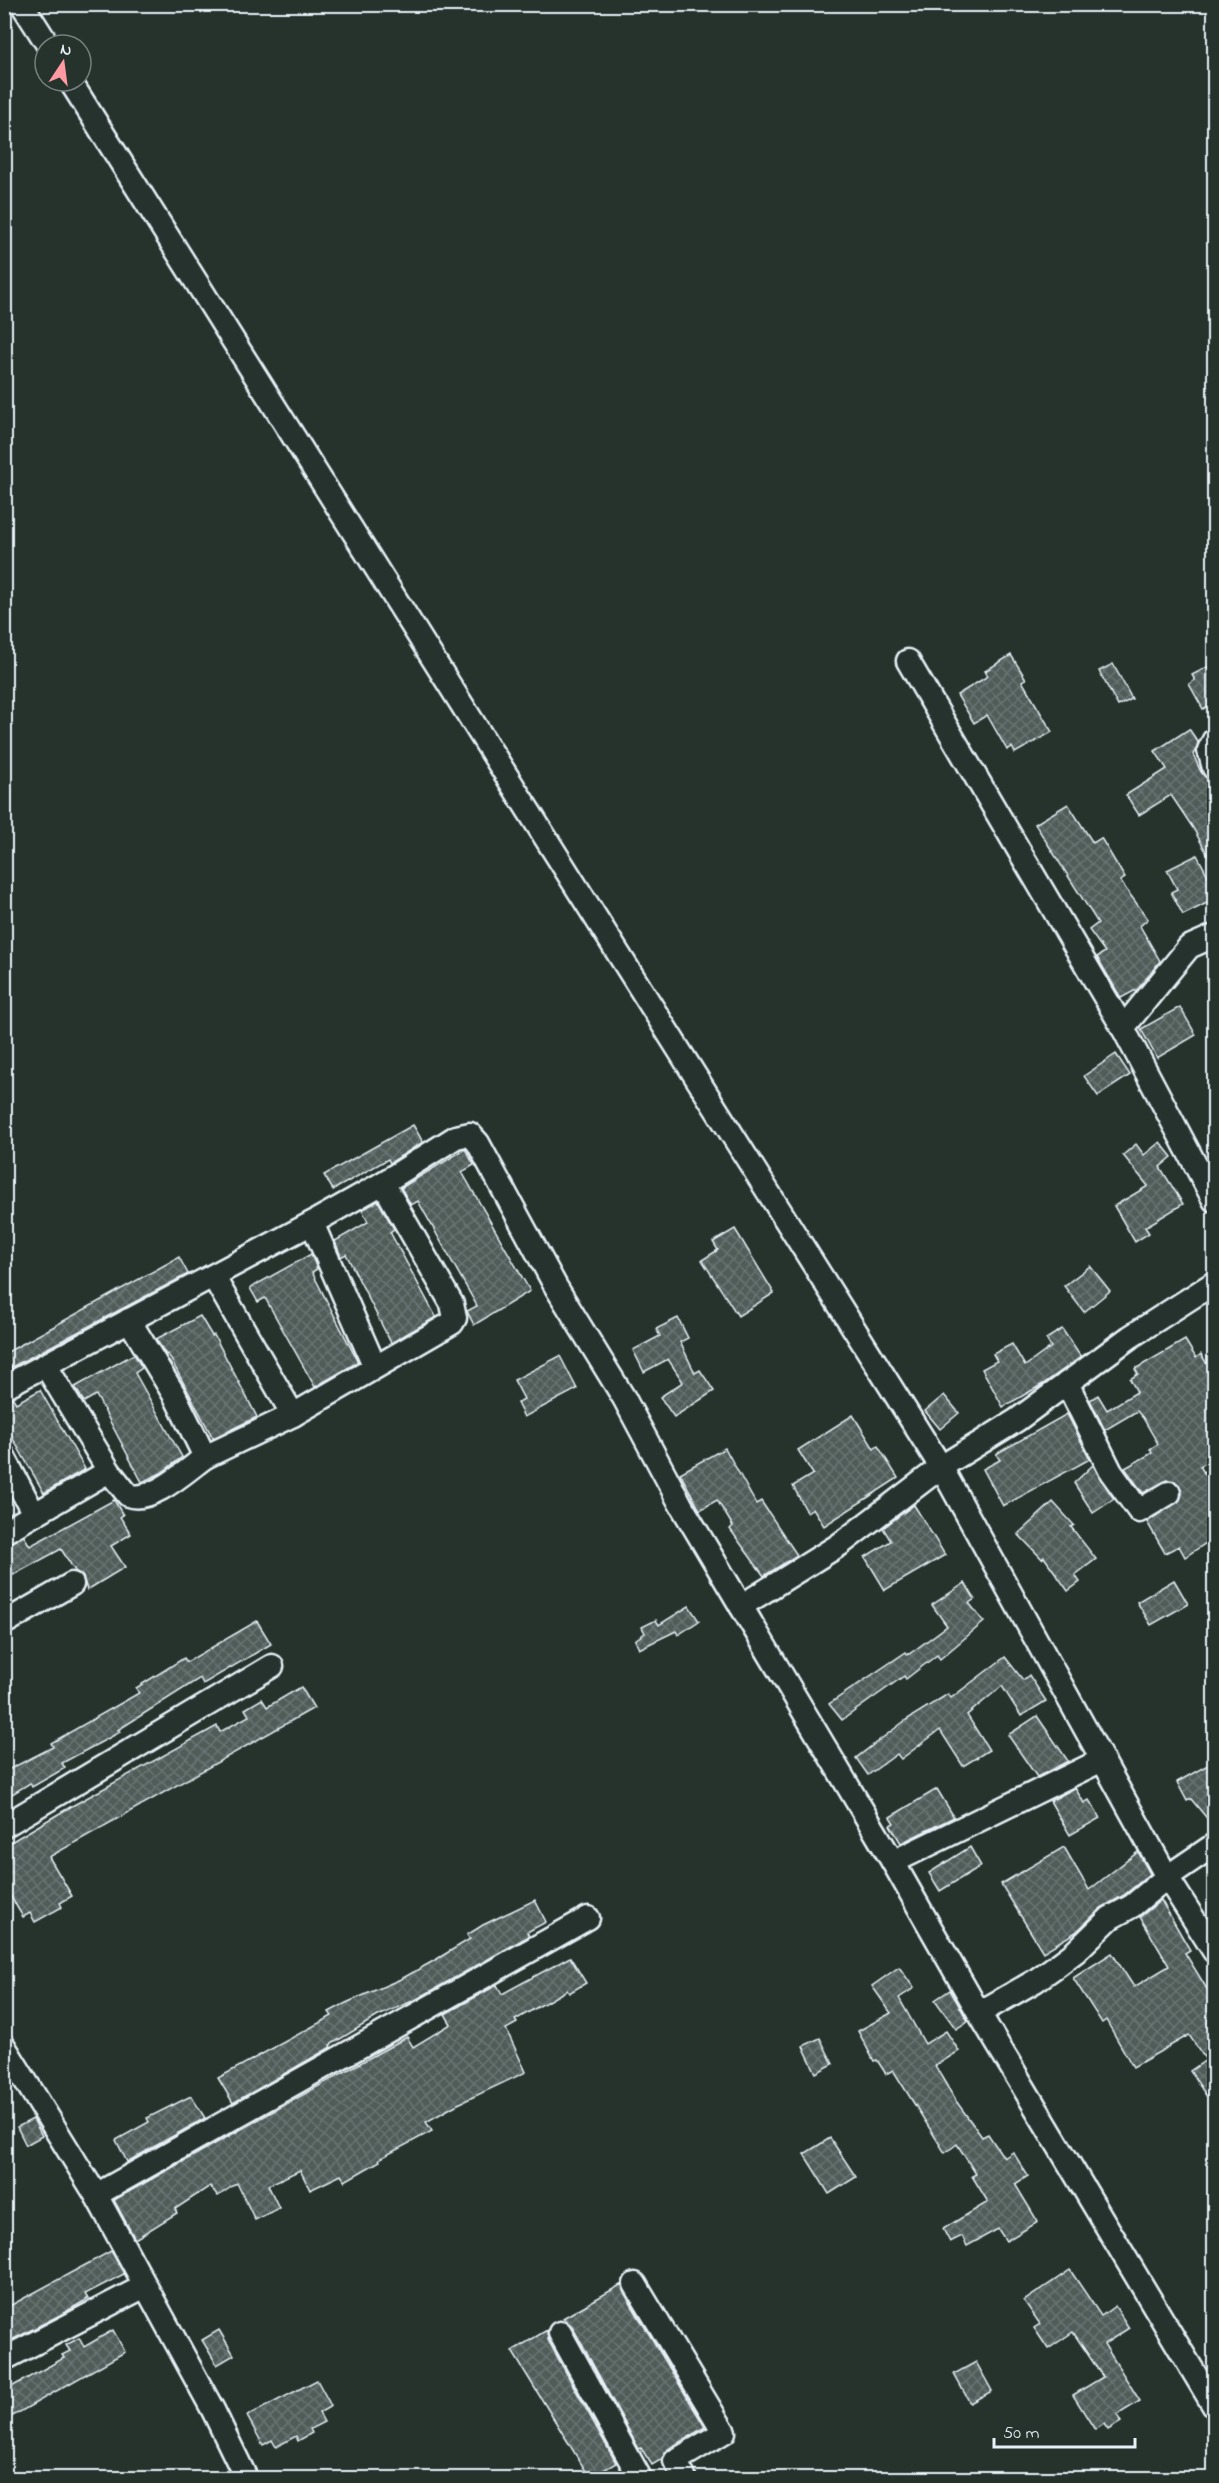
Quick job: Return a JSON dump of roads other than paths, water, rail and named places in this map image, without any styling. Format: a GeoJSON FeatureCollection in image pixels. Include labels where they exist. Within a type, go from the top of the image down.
{"type":"FeatureCollection","features":[{"type":"Feature","properties":{"kind":"street"},"geometry":{"type":"LineString","coordinates":[[22,4],[40,33]]}},
{"type":"Feature","properties":{"kind":"street"},"geometry":{"type":"LineString","coordinates":[[78,93],[941,1467],[1167,1877],[1215,1951]]}},
{"type":"Feature","properties":{"kind":"street"},"geometry":{"type":"LineString","coordinates":[[908,661],[1123,1028],[1215,1200]]}},
{"type":"Feature","properties":{"kind":"street"},"geometry":{"type":"LineString","coordinates":[[1215,740],[1209,750],[1215,768]]}},
{"type":"Feature","properties":{"kind":"street"},"geometry":{"type":"LineString","coordinates":[[1123,1028],[1189,947],[1215,936]]}},
{"type":"Feature","properties":{"kind":"street"},"geometry":{"type":"LineString","coordinates":[[4,1387],[312,1223],[383,1183],[456,1137],[467,1133],[475,1138],[556,1287],[624,1398],[681,1505],[893,1862],[979,2013],[1213,2400]]}},
{"type":"Feature","properties":{"kind":"street"},"geometry":{"type":"LineString","coordinates":[[46,1366],[109,1471],[128,1495],[143,1497],[162,1488],[205,1457],[293,1415],[452,1323],[455,1318],[452,1304],[383,1183]]}},
{"type":"Feature","properties":{"kind":"street"},"geometry":{"type":"LineString","coordinates":[[312,1223],[375,1367]]}},
{"type":"Feature","properties":{"kind":"street"},"geometry":{"type":"LineString","coordinates":[[213,1276],[293,1415]]}},
{"type":"Feature","properties":{"kind":"street"},"geometry":{"type":"LineString","coordinates":[[741,1606],[839,1545],[941,1467],[1017,1420],[1130,1337],[1215,1283]]}},
{"type":"Feature","properties":{"kind":"street"},"geometry":{"type":"LineString","coordinates":[[129,1320],[175,1396],[205,1457]]}},
{"type":"Feature","properties":{"kind":"street"},"geometry":{"type":"LineString","coordinates":[[1067,1383],[1111,1472],[1139,1511],[1169,1493]]}},
{"type":"Feature","properties":{"kind":"street"},"geometry":{"type":"LineString","coordinates":[[4,1457],[34,1514]]}},
{"type":"Feature","properties":{"kind":"street"},"geometry":{"type":"LineString","coordinates":[[4,1532],[109,1471]]}},
{"type":"Feature","properties":{"kind":"street"},"geometry":{"type":"LineString","coordinates":[[4,1623],[72,1584]]}},
{"type":"Feature","properties":{"kind":"street"},"geometry":{"type":"LineString","coordinates":[[4,1826],[272,1666]]}},
{"type":"Feature","properties":{"kind":"street"},"geometry":{"type":"LineString","coordinates":[[893,1862],[1102,1760]]}},
{"type":"Feature","properties":{"kind":"street"},"geometry":{"type":"LineString","coordinates":[[979,2013],[1035,1981],[1075,1952],[1110,1918],[1132,1906],[1167,1877],[1215,1845]]}},
{"type":"Feature","properties":{"kind":"street"},"geometry":{"type":"LineString","coordinates":[[96,2195],[588,1918]]}},
{"type":"Feature","properties":{"kind":"street"},"geometry":{"type":"LineString","coordinates":[[4,2046],[96,2195],[213,2410],[246,2478]]}},
{"type":"Feature","properties":{"kind":"street"},"geometry":{"type":"LineString","coordinates":[[635,2284],[724,2432],[675,2461],[684,2478]]}},
{"type":"Feature","properties":{"kind":"street"},"geometry":{"type":"LineString","coordinates":[[4,2359],[145,2286]]}},
{"type":"Feature","properties":{"kind":"street"},"geometry":{"type":"LineString","coordinates":[[560,2333],[640,2478]]}}]}
